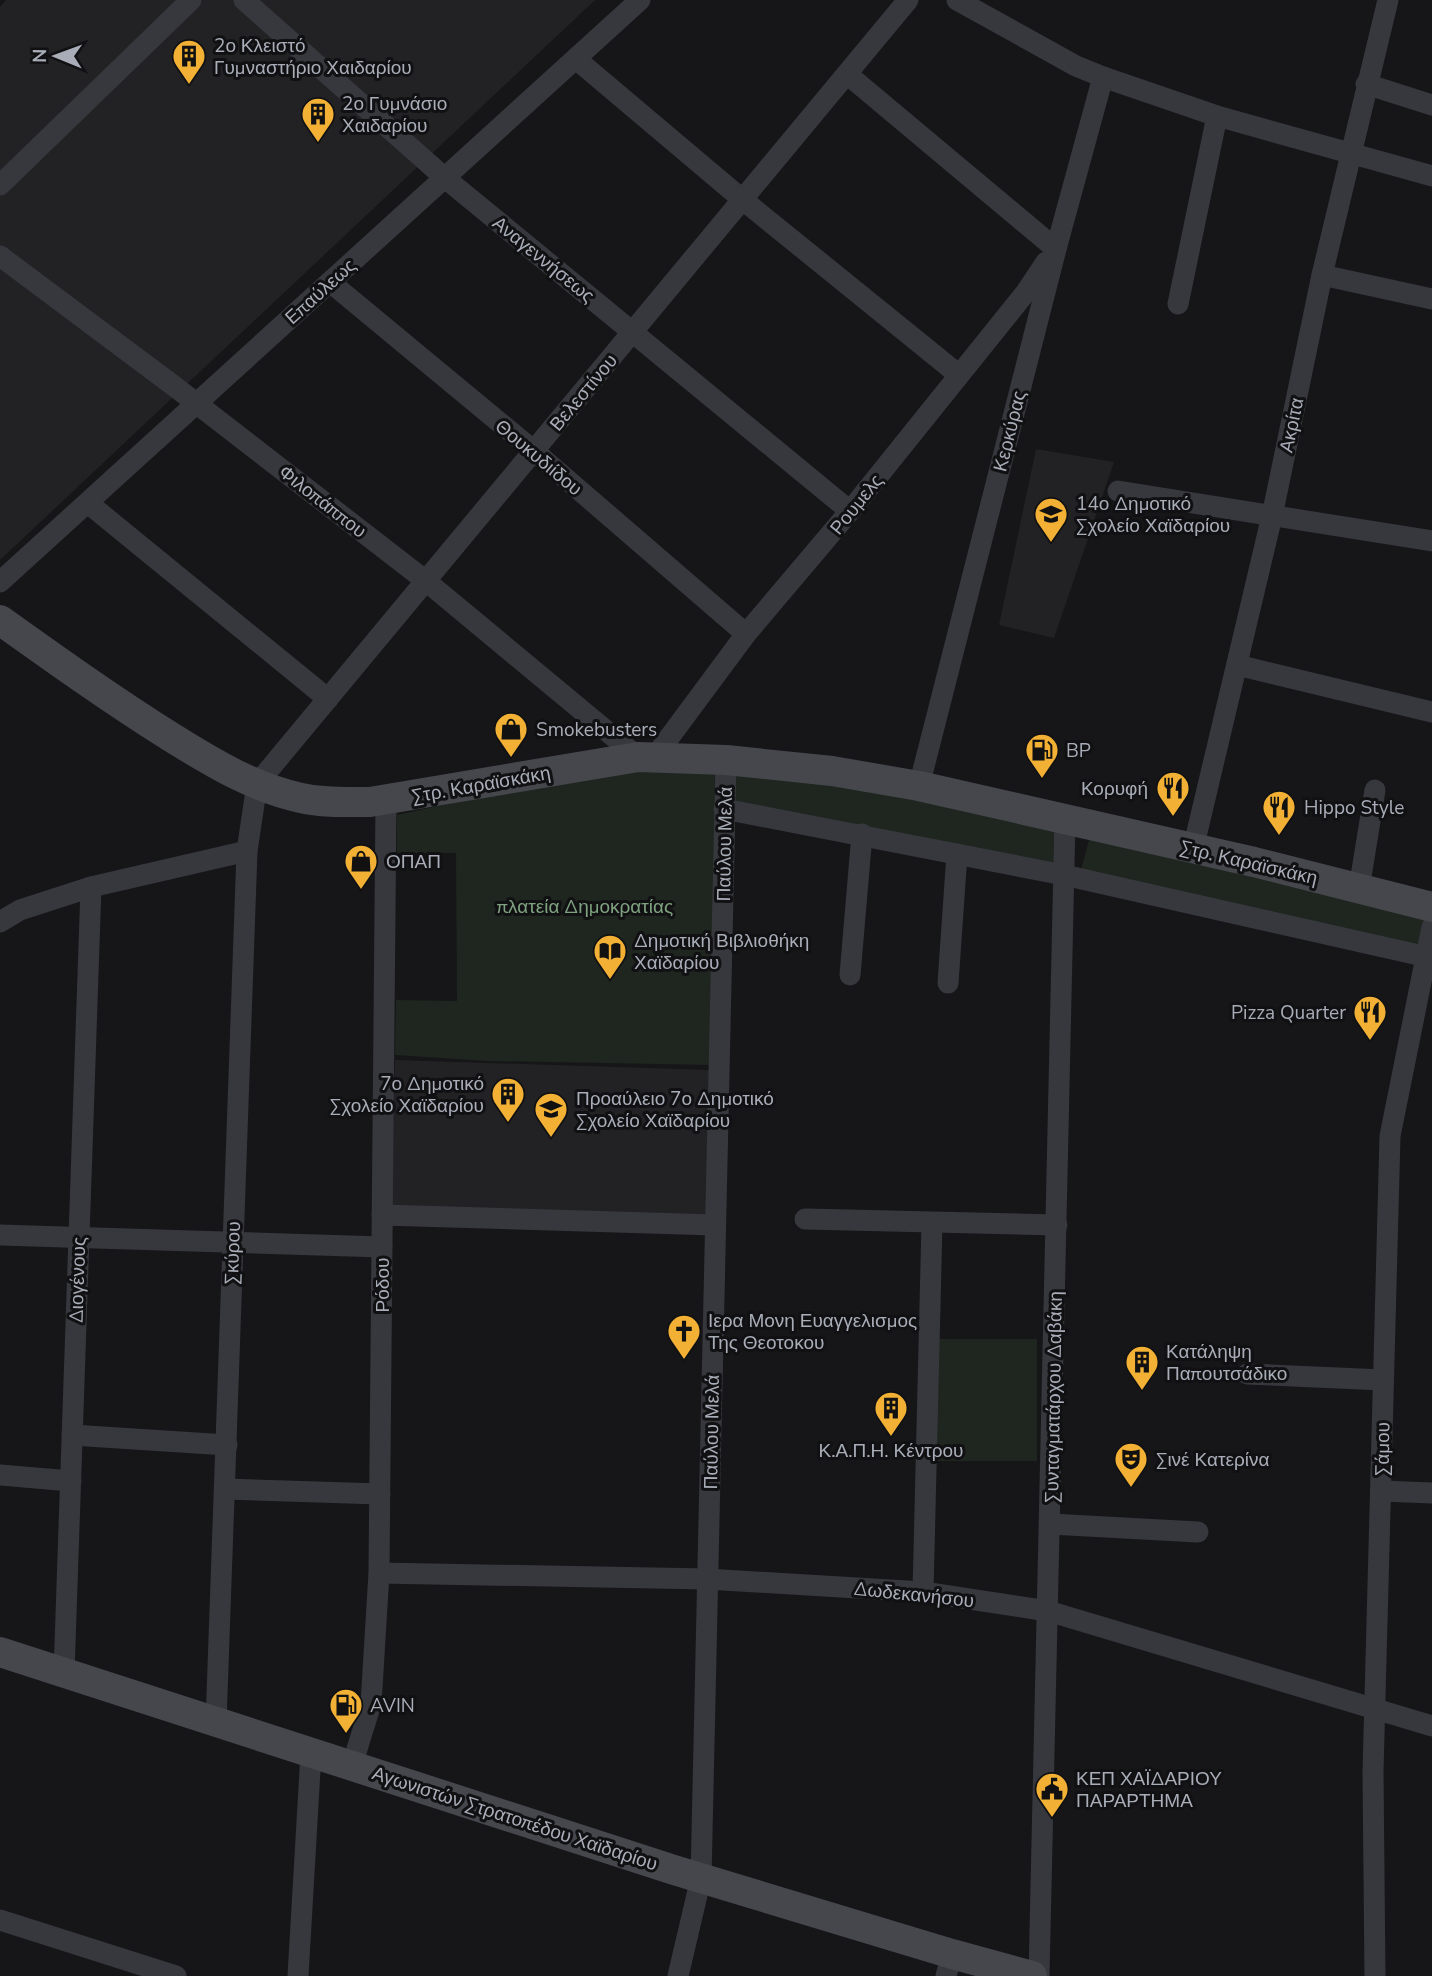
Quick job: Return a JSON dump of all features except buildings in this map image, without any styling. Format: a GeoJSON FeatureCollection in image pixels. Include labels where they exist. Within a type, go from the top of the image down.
{"type":"FeatureCollection","features":[{"type":"Feature","properties":{"kind":"main road","name":"Στρ. Καραϊσκάκη"},"geometry":{"type":"LineString","coordinates":[[0,620],[117,704],[194,751],[257,784],[300,798],[386,800],[646,758],[726,760],[832,771],[919,786],[1432,906]]}},
{"type":"Feature","properties":{"kind":"main road","name":"Αγωνιστών Στρατοπέδου Χαϊδαρίου"},"geometry":{"type":"LineString","coordinates":[[0,1652],[701,1878],[949,1965],[1032,1976]]}},
{"type":"Feature","properties":{"kind":"street"},"geometry":{"type":"LineString","coordinates":[[0,185],[191,0]]}},
{"type":"Feature","properties":{"kind":"street","name":"Αναγεννήσεως"},"geometry":{"type":"LineString","coordinates":[[244,0],[445,178],[850,511]]}},
{"type":"Feature","properties":{"kind":"street","name":"Επαύλεως"},"geometry":{"type":"LineString","coordinates":[[0,582],[640,0]]}},
{"type":"Feature","properties":{"kind":"street","name":"Βελεστίνου"},"geometry":{"type":"LineString","coordinates":[[257,784],[908,0]]}},
{"type":"Feature","properties":{"kind":"street"},"geometry":{"type":"LineString","coordinates":[[957,0],[988,8],[1076,66],[1103,77],[1217,116],[1432,176]]}},
{"type":"Feature","properties":{"kind":"street","name":"Ακρίτα"},"geometry":{"type":"LineString","coordinates":[[1193,849],[1272,516],[1322,275],[1388,0]]}},
{"type":"Feature","properties":{"kind":"street"},"geometry":{"type":"LineString","coordinates":[[576,59],[743,200],[959,374]]}},
{"type":"Feature","properties":{"kind":"street"},"geometry":{"type":"LineString","coordinates":[[847,74],[1056,249]]}},
{"type":"Feature","properties":{"kind":"street","name":"Κερκύρας"},"geometry":{"type":"LineString","coordinates":[[919,786],[1056,249],[1103,77]]}},
{"type":"Feature","properties":{"kind":"street"},"geometry":{"type":"LineString","coordinates":[[1366,84],[1432,106]]}},
{"type":"Feature","properties":{"kind":"street"},"geometry":{"type":"LineString","coordinates":[[1178,304],[1217,116]]}},
{"type":"Feature","properties":{"kind":"street","name":"Ρουμελς"},"geometry":{"type":"LineString","coordinates":[[646,758],[850,511],[1026,292],[1056,249]]}},
{"type":"Feature","properties":{"kind":"street","name":"Φιλοπάππου"},"geometry":{"type":"LineString","coordinates":[[0,256],[426,581],[646,758]]}},
{"type":"Feature","properties":{"kind":"street"},"geometry":{"type":"LineString","coordinates":[[1322,275],[1432,299]]}},
{"type":"Feature","properties":{"kind":"street","name":"Θουκυδιίδου"},"geometry":{"type":"LineString","coordinates":[[330,282],[534,451],[746,634]]}},
{"type":"Feature","properties":{"kind":"street"},"geometry":{"type":"LineString","coordinates":[[1118,491],[1432,541]]}},
{"type":"Feature","properties":{"kind":"street"},"geometry":{"type":"LineString","coordinates":[[88,503],[328,699]]}},
{"type":"Feature","properties":{"kind":"street"},"geometry":{"type":"LineString","coordinates":[[1237,666],[1432,712]]}},
{"type":"Feature","properties":{"kind":"street","name":"Παύλου Μελά"},"geometry":{"type":"LineString","coordinates":[[678,1976],[701,1878],[726,760]]}},
{"type":"Feature","properties":{"kind":"street","name":"Σκύρου"},"geometry":{"type":"LineString","coordinates":[[216,1723],[247,851],[257,784]]}},
{"type":"Feature","properties":{"kind":"street"},"geometry":{"type":"LineString","coordinates":[[1359,889],[1375,790]]}},
{"type":"Feature","properties":{"kind":"street","name":"Ρόδου"},"geometry":{"type":"LineString","coordinates":[[352,1765],[371,1704],[379,1573],[386,800]]}},
{"type":"Feature","properties":{"kind":"street"},"geometry":{"type":"LineString","coordinates":[[724,809],[1064,875],[1430,958]]}},
{"type":"Feature","properties":{"kind":"street","name":"Συνταγματάρχου Δαβάκη"},"geometry":{"type":"LineString","coordinates":[[1039,1976],[1065,819]]}},
{"type":"Feature","properties":{"kind":"street"},"geometry":{"type":"LineString","coordinates":[[850,975],[862,834]]}},
{"type":"Feature","properties":{"kind":"street"},"geometry":{"type":"LineString","coordinates":[[0,922],[20,911],[91,887],[247,851]]}},
{"type":"Feature","properties":{"kind":"street"},"geometry":{"type":"LineString","coordinates":[[948,983],[957,854]]}},
{"type":"Feature","properties":{"kind":"street","name":"Διογένους"},"geometry":{"type":"LineString","coordinates":[[64,1673],[91,887]]}},
{"type":"Feature","properties":{"kind":"street","name":"Σάμου"},"geometry":{"type":"LineString","coordinates":[[1375,1976],[1373,1772],[1390,1136],[1430,958],[1432,926]]}},
{"type":"Feature","properties":{"kind":"street"},"geometry":{"type":"LineString","coordinates":[[382,1215],[715,1225]]}},
{"type":"Feature","properties":{"kind":"street"},"geometry":{"type":"LineString","coordinates":[[805,1219],[1056,1225]]}},
{"type":"Feature","properties":{"kind":"street"},"geometry":{"type":"LineString","coordinates":[[923,1592],[932,1223]]}},
{"type":"Feature","properties":{"kind":"street"},"geometry":{"type":"LineString","coordinates":[[0,1235],[382,1247]]}},
{"type":"Feature","properties":{"kind":"street"},"geometry":{"type":"LineString","coordinates":[[1247,1374],[1383,1380]]}},
{"type":"Feature","properties":{"kind":"street"},"geometry":{"type":"LineString","coordinates":[[72,1435],[227,1445]]}},
{"type":"Feature","properties":{"kind":"street"},"geometry":{"type":"LineString","coordinates":[[0,1475],[71,1481]]}},
{"type":"Feature","properties":{"kind":"street"},"geometry":{"type":"LineString","coordinates":[[225,1489],[380,1494]]}},
{"type":"Feature","properties":{"kind":"street"},"geometry":{"type":"LineString","coordinates":[[1381,1491],[1432,1493]]}},
{"type":"Feature","properties":{"kind":"street"},"geometry":{"type":"LineString","coordinates":[[1050,1524],[1198,1532]]}},
{"type":"Feature","properties":{"kind":"street","name":"Δωδεκανήσου"},"geometry":{"type":"LineString","coordinates":[[379,1573],[707,1579],[923,1592],[1048,1611],[1432,1727]]}},
{"type":"Feature","properties":{"kind":"street"},"geometry":{"type":"LineString","coordinates":[[298,1976],[311,1753]]}},
{"type":"Feature","properties":{"kind":"street"},"geometry":{"type":"LineString","coordinates":[[0,1920],[176,1976]]}},
{"type":"Feature","properties":{"kind":"shaded area"},"geometry":{"type":"Polygon","coordinates":[[[6,0],[595,0],[0,560],[0,7],[6,0]]]}},
{"type":"Feature","properties":{"kind":"shaded area","name":"14ο Δημοτικό Σχολείο Χαϊδαρίου"},"geometry":{"type":"Polygon","coordinates":[[[1036,449],[1114,462],[1054,638],[999,625],[1036,449]]]}},
{"type":"Feature","properties":{"kind":"shaded area","name":"Προαύλειο 7ο Δημοτικό Σχολείο Χαϊδαρίου"},"geometry":{"type":"Polygon","coordinates":[[[395,1060],[711,1070],[708,1220],[391,1208],[395,1060]]]}},
{"type":"Feature","properties":{"kind":"green space"},"geometry":{"type":"Polygon","coordinates":[[[734,765],[1057,825],[1055,864],[734,802],[734,765]]]}},
{"type":"Feature","properties":{"kind":"green space","name":"πλατεία Δημοκρατίας"},"geometry":{"type":"Polygon","coordinates":[[[616,767],[715,772],[712,1065],[488,1061],[395,1055],[396,1000],[457,1001],[456,853],[397,853],[397,815],[616,767]]]}},
{"type":"Feature","properties":{"kind":"green space"},"geometry":{"type":"Polygon","coordinates":[[[1089,840],[1432,907],[1418,948],[1081,870],[1089,840]]]}},
{"type":"Feature","properties":{"kind":"green space"},"geometry":{"type":"Polygon","coordinates":[[[935,1339],[1037,1339],[1037,1461],[935,1461],[935,1339]]]}},
{"type":"Feature","properties":{"kind":"place","name":"2ο Κλειστό Γυμναστήριο Χαιδαρίου"},"geometry":{"type":"Point","coordinates":[189,86]}},
{"type":"Feature","properties":{"kind":"place","name":"2ο Γυμνάσιο Χαιδαρίου"},"geometry":{"type":"Point","coordinates":[318,144]}},
{"type":"Feature","properties":{"kind":"place","name":"14ο Δημοτικό Σχολείο Χαϊδαρίου"},"geometry":{"type":"Point","coordinates":[1051,544]}},
{"type":"Feature","properties":{"kind":"place","name":"Smokebusters"},"geometry":{"type":"Point","coordinates":[511,759]}},
{"type":"Feature","properties":{"kind":"place","name":"BP"},"geometry":{"type":"Point","coordinates":[1042,780]}},
{"type":"Feature","properties":{"kind":"place","name":"Κορυφή"},"geometry":{"type":"Point","coordinates":[1173,818]}},
{"type":"Feature","properties":{"kind":"place","name":"Hippo Style"},"geometry":{"type":"Point","coordinates":[1279,837]}},
{"type":"Feature","properties":{"kind":"place","name":"ΟΠΑΠ"},"geometry":{"type":"Point","coordinates":[361,891]}},
{"type":"Feature","properties":{"kind":"place","name":"Δημοτική Βιβλιοθήκη Χαϊδαρίου"},"geometry":{"type":"Point","coordinates":[610,981]}},
{"type":"Feature","properties":{"kind":"place","name":"Pizza Quarter"},"geometry":{"type":"Point","coordinates":[1370,1042]}},
{"type":"Feature","properties":{"kind":"place","name":"7ο Δημοτικό Σχολείο Χαϊδαρίου"},"geometry":{"type":"Point","coordinates":[508,1124]}},
{"type":"Feature","properties":{"kind":"place","name":"Προαύλειο 7ο Δημοτικό Σχολείο Χαϊδαρίου"},"geometry":{"type":"Point","coordinates":[551,1139]}},
{"type":"Feature","properties":{"kind":"place","name":"Ιερα Μονη Ευαγγελισμος Της Θεοτοκου"},"geometry":{"type":"Point","coordinates":[684,1361]}},
{"type":"Feature","properties":{"kind":"place","name":"Κατάληψη Παπουτσάδικο"},"geometry":{"type":"Point","coordinates":[1142,1392]}},
{"type":"Feature","properties":{"kind":"place","name":"Κ.Α.Π.Η. Κέντρου"},"geometry":{"type":"Point","coordinates":[891,1438]}},
{"type":"Feature","properties":{"kind":"place","name":"Σινέ Κατερίνα"},"geometry":{"type":"Point","coordinates":[1131,1489]}},
{"type":"Feature","properties":{"kind":"place","name":"AVIN"},"geometry":{"type":"Point","coordinates":[346,1735]}},
{"type":"Feature","properties":{"kind":"place","name":"ΚΕΠ ΧΑΪΔΑΡΙΟΥ ΠΑΡΑΡΤΗΜΑ"},"geometry":{"type":"Point","coordinates":[1052,1819]}}]}
